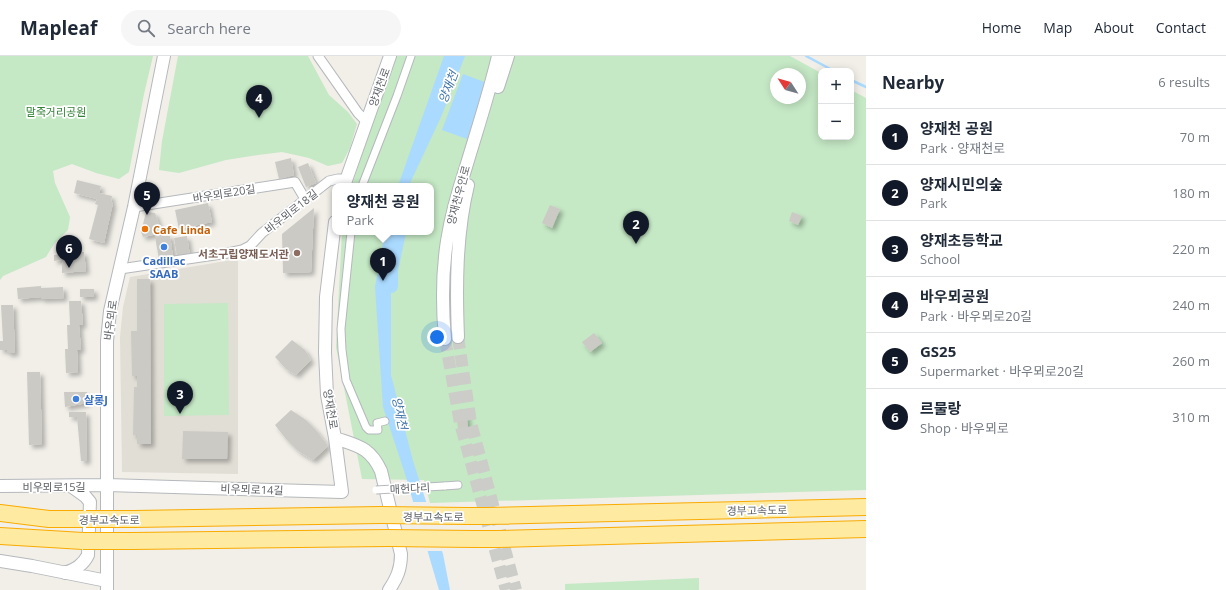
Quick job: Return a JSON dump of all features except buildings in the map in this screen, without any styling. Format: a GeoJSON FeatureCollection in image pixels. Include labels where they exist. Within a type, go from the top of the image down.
{"type":"FeatureCollection","features":[{"type":"Feature","properties":{"kind":"highway","name":"경부고속도로"},"geometry":{"type":"LineString","coordinates":[[0,514],[48,519],[134,519],[381,515],[495,516],[866,507]]}},
{"type":"Feature","properties":{"kind":"highway","name":"경부고속도로"},"geometry":{"type":"LineString","coordinates":[[0,536],[83,541],[388,538],[497,539],[866,529]]}},
{"type":"Feature","properties":{"kind":"street","name":"바우뫼로"},"geometry":{"type":"LineString","coordinates":[[107,586],[107,341],[110,311],[134,207],[164,56]]}},
{"type":"Feature","properties":{"kind":"street"},"geometry":{"type":"LineString","coordinates":[[318,56],[358,113],[367,122]]}},
{"type":"Feature","properties":{"kind":"street"},"geometry":{"type":"LineString","coordinates":[[363,183],[411,56]]}},
{"type":"Feature","properties":{"kind":"street","name":"양재천우안로"},"geometry":{"type":"LineString","coordinates":[[458,337],[456,304],[457,266],[462,222],[474,150],[498,56]]}},
{"type":"Feature","properties":{"kind":"street","name":"양재천우안로"},"geometry":{"type":"LineString","coordinates":[[445,339],[443,298],[447,241],[452,214],[508,56]]}},
{"type":"Feature","properties":{"kind":"street","name":"양재천로"},"geometry":{"type":"LineString","coordinates":[[345,183],[388,58]]}},
{"type":"Feature","properties":{"kind":"street","name":"바우뫼로18길"},"geometry":{"type":"LineString","coordinates":[[120,269],[228,254],[242,250],[250,246],[262,233],[329,181],[338,178],[345,183]]}},
{"type":"Feature","properties":{"kind":"street","name":"바우뫼로20길"},"geometry":{"type":"LineString","coordinates":[[134,207],[295,182],[305,199]]}},
{"type":"Feature","properties":{"kind":"street","name":"양재천로"},"geometry":{"type":"LineString","coordinates":[[333,235],[326,297],[324,352],[328,395],[335,438],[362,447],[368,452],[381,471],[401,554],[399,574],[389,590]]}},
{"type":"Feature","properties":{"kind":"street"},"geometry":{"type":"LineString","coordinates":[[351,235],[341,329],[346,380],[366,427],[369,430],[378,430],[377,423],[385,421]]}},
{"type":"Feature","properties":{"kind":"street","name":"비우뫼로14길"},"geometry":{"type":"LineString","coordinates":[[107,485],[342,492],[335,438]]}},
{"type":"Feature","properties":{"kind":"street","name":"비우뫼로15길"},"geometry":{"type":"LineString","coordinates":[[0,486],[107,485]]}},
{"type":"Feature","properties":{"kind":"street","name":"매헌다리"},"geometry":{"type":"LineString","coordinates":[[376,490],[458,485]]}},
{"type":"Feature","properties":{"kind":"street"},"geometry":{"type":"LineString","coordinates":[[65,572],[79,566],[85,561],[88,555],[90,502],[89,499],[71,486]]}},
{"type":"Feature","properties":{"kind":"street"},"geometry":{"type":"LineString","coordinates":[[0,561],[65,572],[107,586]]}},
{"type":"Feature","properties":{"kind":"shaded area"},"geometry":{"type":"Polygon","coordinates":[[[238,259],[238,474],[122,472],[120,337],[123,307],[130,277],[238,259]]]}},
{"type":"Feature","properties":{"kind":"green space","name":"말죽거리공원"},"geometry":{"type":"Polygon","coordinates":[[[0,56],[153,56],[129,172],[119,179],[96,173],[72,164],[53,171],[55,183],[70,217],[68,230],[54,244],[46,257],[3,276],[0,280],[0,56]]]}},
{"type":"Feature","properties":{"kind":"green space"},"geometry":{"type":"Polygon","coordinates":[[[178,56],[308,56],[329,95],[348,112],[357,124],[350,148],[342,163],[328,166],[309,158],[282,152],[226,160],[179,173],[159,170],[162,141],[178,56]]]}},
{"type":"Feature","properties":{"kind":"green space"},"geometry":{"type":"Polygon","coordinates":[[[392,56],[790,56],[818,71],[818,140],[854,140],[854,92],[866,98],[866,490],[430,503],[424,480],[362,479],[336,347],[342,235],[434,235],[434,183],[353,183],[392,56]]]}},
{"type":"Feature","properties":{"kind":"green space"},"geometry":{"type":"Polygon","coordinates":[[[228,303],[229,415],[164,416],[164,304],[228,303]]]}},
{"type":"Feature","properties":{"kind":"green space"},"geometry":{"type":"Polygon","coordinates":[[[699,578],[699,590],[565,590],[565,584],[699,578]]]}},
{"type":"Feature","properties":{"kind":"water"},"geometry":{"type":"Polygon","coordinates":[[[444,56],[465,56],[441,117],[411,183],[399,183],[444,56]]]}},
{"type":"Feature","properties":{"kind":"water"},"geometry":{"type":"Polygon","coordinates":[[[463,74],[487,83],[467,139],[442,130],[463,74]]]}},
{"type":"Feature","properties":{"kind":"water"},"geometry":{"type":"Polygon","coordinates":[[[384,235],[398,235],[391,270],[391,375],[413,461],[443,554],[450,590],[439,590],[405,474],[383,407],[375,287],[384,235]]]}},
{"type":"Feature","properties":{"kind":"pier"},"geometry":{"type":"Polygon","coordinates":[[[411,502],[428,502],[444,551],[425,551],[411,502]]]}},
{"type":"Feature","properties":{"kind":"waterway"},"geometry":{"type":"LineString","coordinates":[[806,56],[828,68]]}},
{"type":"Feature","properties":{"kind":"waterway"},"geometry":{"type":"LineString","coordinates":[[854,81],[866,87]]}},
{"type":"Feature","properties":{"kind":"waterway","name":"양재천"},"geometry":{"type":"LineString","coordinates":[[391,286],[391,270],[398,235]]}},
{"type":"Feature","properties":{"kind":"tunnel"},"geometry":{"type":"LineString","coordinates":[[458,337],[471,423],[516,590]]}},
{"type":"Feature","properties":{"kind":"tunnel"},"geometry":{"type":"LineString","coordinates":[[445,339],[460,423],[506,590]]}},
{"type":"Feature","properties":{"kind":"place","name":"바우뫼공원"},"geometry":{"type":"Point","coordinates":[259,118]}},
{"type":"Feature","properties":{"kind":"place","name":"GS25"},"geometry":{"type":"Point","coordinates":[147,215]}},
{"type":"Feature","properties":{"kind":"place","name":"Cafe Linda"},"geometry":{"type":"Point","coordinates":[145,229]}},
{"type":"Feature","properties":{"kind":"place","name":"양재시민의숲"},"geometry":{"type":"Point","coordinates":[636,244]}},
{"type":"Feature","properties":{"kind":"place","name":"Cadillac SAAB"},"geometry":{"type":"Point","coordinates":[164,247]}},
{"type":"Feature","properties":{"kind":"place","name":"서초구립양재도서관"},"geometry":{"type":"Point","coordinates":[297,253]}},
{"type":"Feature","properties":{"kind":"place","name":"르물랑"},"geometry":{"type":"Point","coordinates":[69,268]}},
{"type":"Feature","properties":{"kind":"place","name":"양재천 공원"},"geometry":{"type":"Point","coordinates":[383,281]}},
{"type":"Feature","properties":{"kind":"place","name":"살롱J"},"geometry":{"type":"Point","coordinates":[76,399]}},
{"type":"Feature","properties":{"kind":"place","name":"양재초등학교"},"geometry":{"type":"Point","coordinates":[180,414]}}]}
